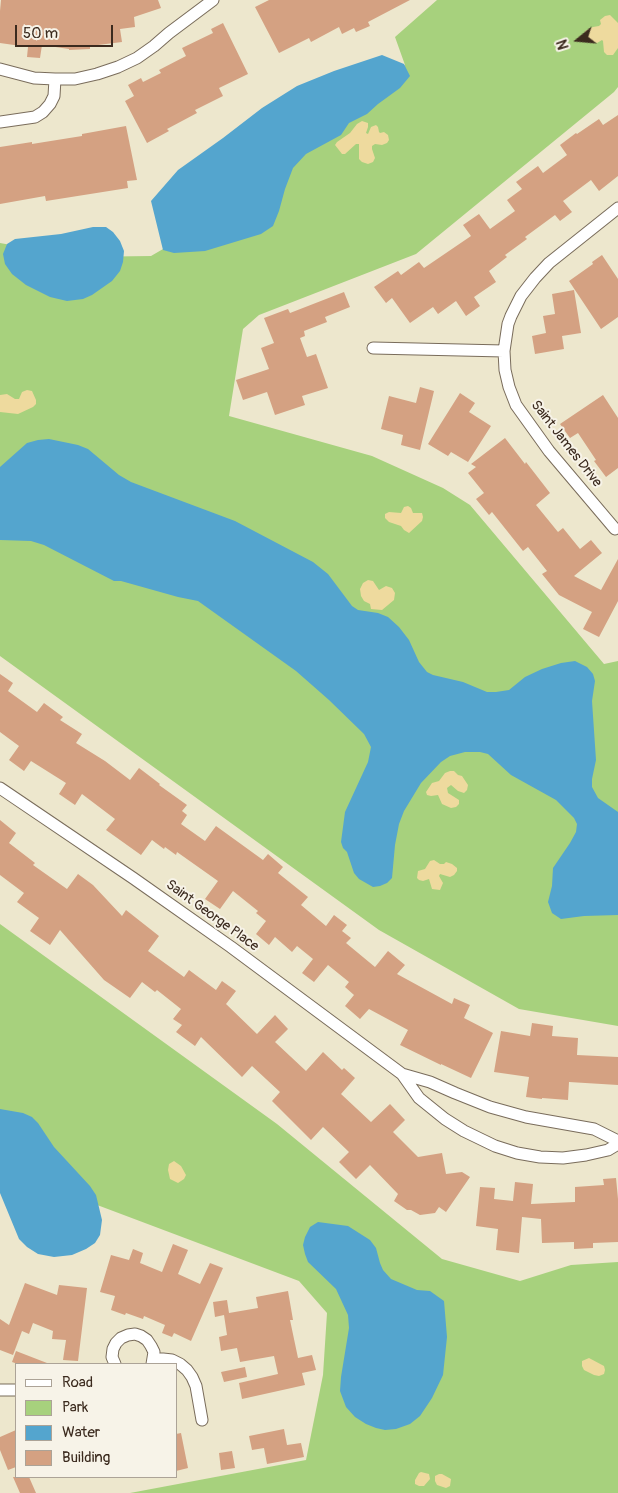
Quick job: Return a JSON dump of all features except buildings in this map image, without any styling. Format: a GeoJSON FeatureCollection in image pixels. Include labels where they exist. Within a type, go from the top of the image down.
{"type":"FeatureCollection","features":[{"type":"Feature","properties":{"kind":"street"},"geometry":{"type":"LineString","coordinates":[[0,69],[34,78],[55,80],[75,79],[118,67],[137,58],[213,0]]}},
{"type":"Feature","properties":{"kind":"street"},"geometry":{"type":"LineString","coordinates":[[0,122],[35,117],[43,112],[54,96],[55,80]]}},
{"type":"Feature","properties":{"kind":"street","name":"Saint James Drive"},"geometry":{"type":"LineString","coordinates":[[617,530],[549,451],[516,405],[507,379],[504,352],[511,316],[521,296],[535,278],[554,259],[618,208]]}},
{"type":"Feature","properties":{"kind":"street"},"geometry":{"type":"LineString","coordinates":[[373,348],[504,352]]}},
{"type":"Feature","properties":{"kind":"street","name":"Saint George Place"},"geometry":{"type":"LineString","coordinates":[[0,788],[110,862],[230,947],[402,1074],[419,1098],[445,1119],[464,1131],[495,1146],[517,1153],[540,1157],[563,1158],[586,1155],[608,1150],[618,1143],[594,1130],[526,1117],[490,1107],[430,1082],[402,1074]]}},
{"type":"Feature","properties":{"kind":"street"},"geometry":{"type":"LineString","coordinates":[[115,1363],[112,1357],[116,1343],[128,1335],[141,1336],[152,1346],[154,1352],[153,1362],[163,1359],[172,1360],[187,1370],[196,1386],[202,1420]]}},
{"type":"Feature","properties":{"kind":"street"},"geometry":{"type":"LineString","coordinates":[[0,1390],[15,1390]]}},
{"type":"Feature","properties":{"kind":"green space"},"geometry":{"type":"Polygon","coordinates":[[[437,0],[618,0],[618,87],[416,254],[259,315],[243,329],[229,416],[372,456],[443,488],[470,505],[604,664],[618,661],[618,1026],[519,1009],[379,930],[0,656],[0,243],[77,257],[151,256],[256,195],[405,65],[395,37],[437,0]]]}},
{"type":"Feature","properties":{"kind":"green space"},"geometry":{"type":"Polygon","coordinates":[[[0,924],[277,1124],[442,1259],[520,1281],[571,1265],[618,1262],[618,1493],[130,1493],[306,1460],[323,1375],[327,1313],[299,1281],[60,1191],[0,1144],[0,924]]]}},
{"type":"Feature","properties":{"kind":"sand"},"geometry":{"type":"Polygon","coordinates":[[[610,15],[618,23],[618,48],[613,55],[607,55],[604,52],[602,40],[597,43],[584,37],[585,31],[599,26],[601,24],[600,20],[610,15]]]}},
{"type":"Feature","properties":{"kind":"sand"},"geometry":{"type":"Polygon","coordinates":[[[362,121],[368,123],[366,133],[368,134],[371,127],[376,125],[380,133],[384,132],[388,135],[389,140],[382,145],[375,144],[372,146],[375,158],[373,162],[368,164],[359,159],[359,144],[356,144],[345,154],[342,154],[335,145],[362,121]]]}},
{"type":"Feature","properties":{"kind":"sand"},"geometry":{"type":"Polygon","coordinates":[[[32,391],[36,400],[36,404],[33,407],[18,414],[0,412],[0,395],[7,394],[15,399],[19,399],[22,392],[32,391]]]}},
{"type":"Feature","properties":{"kind":"sand"},"geometry":{"type":"Polygon","coordinates":[[[408,506],[413,513],[422,513],[423,517],[422,521],[409,533],[401,526],[389,522],[385,518],[385,514],[389,512],[401,513],[404,507],[408,506]]]}},
{"type":"Feature","properties":{"kind":"sand"},"geometry":{"type":"Polygon","coordinates":[[[368,580],[373,581],[379,590],[386,586],[392,588],[395,593],[394,600],[382,610],[371,609],[370,604],[364,601],[361,596],[360,589],[363,583],[368,580]]]}},
{"type":"Feature","properties":{"kind":"sand"},"geometry":{"type":"Polygon","coordinates":[[[454,771],[462,776],[468,785],[464,793],[451,785],[447,788],[448,793],[459,800],[459,804],[456,807],[451,808],[442,804],[438,795],[427,795],[426,792],[432,783],[439,781],[445,773],[454,771]]]}},
{"type":"Feature","properties":{"kind":"sand"},"geometry":{"type":"Polygon","coordinates":[[[434,860],[440,864],[446,862],[452,864],[457,868],[454,875],[450,877],[440,874],[439,876],[443,883],[440,890],[432,889],[429,879],[423,881],[417,878],[418,871],[425,869],[430,861],[434,860]]]}},
{"type":"Feature","properties":{"kind":"sand"},"geometry":{"type":"Polygon","coordinates":[[[174,1161],[181,1166],[186,1175],[178,1183],[170,1179],[168,1170],[169,1164],[174,1161]]]}},
{"type":"Feature","properties":{"kind":"sand"},"geometry":{"type":"Polygon","coordinates":[[[589,1358],[604,1366],[604,1374],[594,1375],[584,1370],[582,1361],[589,1358]]]}},
{"type":"Feature","properties":{"kind":"sand"},"geometry":{"type":"Polygon","coordinates":[[[421,1472],[429,1474],[430,1479],[424,1486],[415,1484],[415,1480],[421,1472]]]}},
{"type":"Feature","properties":{"kind":"sand"},"geometry":{"type":"Polygon","coordinates":[[[439,1474],[451,1479],[450,1486],[446,1488],[437,1485],[435,1476],[439,1474]]]}},
{"type":"Feature","properties":{"kind":"water"},"geometry":{"type":"Polygon","coordinates":[[[382,55],[404,64],[410,76],[400,88],[367,114],[349,123],[341,135],[306,154],[293,168],[273,226],[261,234],[205,251],[174,253],[163,250],[151,201],[178,170],[262,108],[297,86],[382,55]]]}},
{"type":"Feature","properties":{"kind":"water"},"geometry":{"type":"Polygon","coordinates":[[[93,227],[106,227],[113,232],[120,241],[124,251],[123,262],[120,271],[112,281],[83,299],[67,301],[50,297],[26,285],[12,274],[5,264],[3,254],[7,244],[15,239],[61,234],[93,227]]]}},
{"type":"Feature","properties":{"kind":"water"},"geometry":{"type":"Polygon","coordinates":[[[49,439],[88,449],[119,475],[131,482],[235,521],[313,562],[328,574],[352,606],[358,610],[378,613],[388,617],[399,627],[409,640],[419,662],[427,672],[433,675],[463,682],[487,692],[496,692],[509,690],[525,677],[561,663],[575,661],[587,667],[593,674],[595,681],[592,701],[596,760],[592,787],[598,798],[618,812],[618,915],[561,919],[552,913],[548,902],[552,886],[553,868],[576,832],[577,824],[574,818],[556,800],[511,775],[488,754],[480,752],[465,752],[450,756],[441,762],[421,783],[404,811],[399,824],[392,878],[387,883],[373,887],[359,879],[354,873],[347,852],[341,842],[345,812],[368,762],[371,747],[364,734],[329,700],[296,671],[198,601],[121,581],[114,581],[44,545],[31,541],[0,540],[0,467],[27,443],[49,439]]]}},
{"type":"Feature","properties":{"kind":"water"},"geometry":{"type":"Polygon","coordinates":[[[0,1109],[23,1113],[32,1117],[54,1147],[96,1195],[102,1220],[100,1235],[95,1243],[86,1249],[72,1255],[54,1257],[38,1254],[19,1239],[0,1193],[0,1109]]]}},
{"type":"Feature","properties":{"kind":"water"},"geometry":{"type":"Polygon","coordinates":[[[318,1222],[348,1226],[370,1240],[376,1248],[383,1270],[391,1279],[417,1290],[430,1291],[444,1301],[447,1337],[443,1375],[432,1398],[420,1416],[410,1424],[396,1429],[385,1430],[376,1428],[355,1417],[346,1407],[340,1391],[349,1328],[348,1315],[336,1289],[308,1262],[303,1245],[310,1227],[318,1222]]]}}]}
